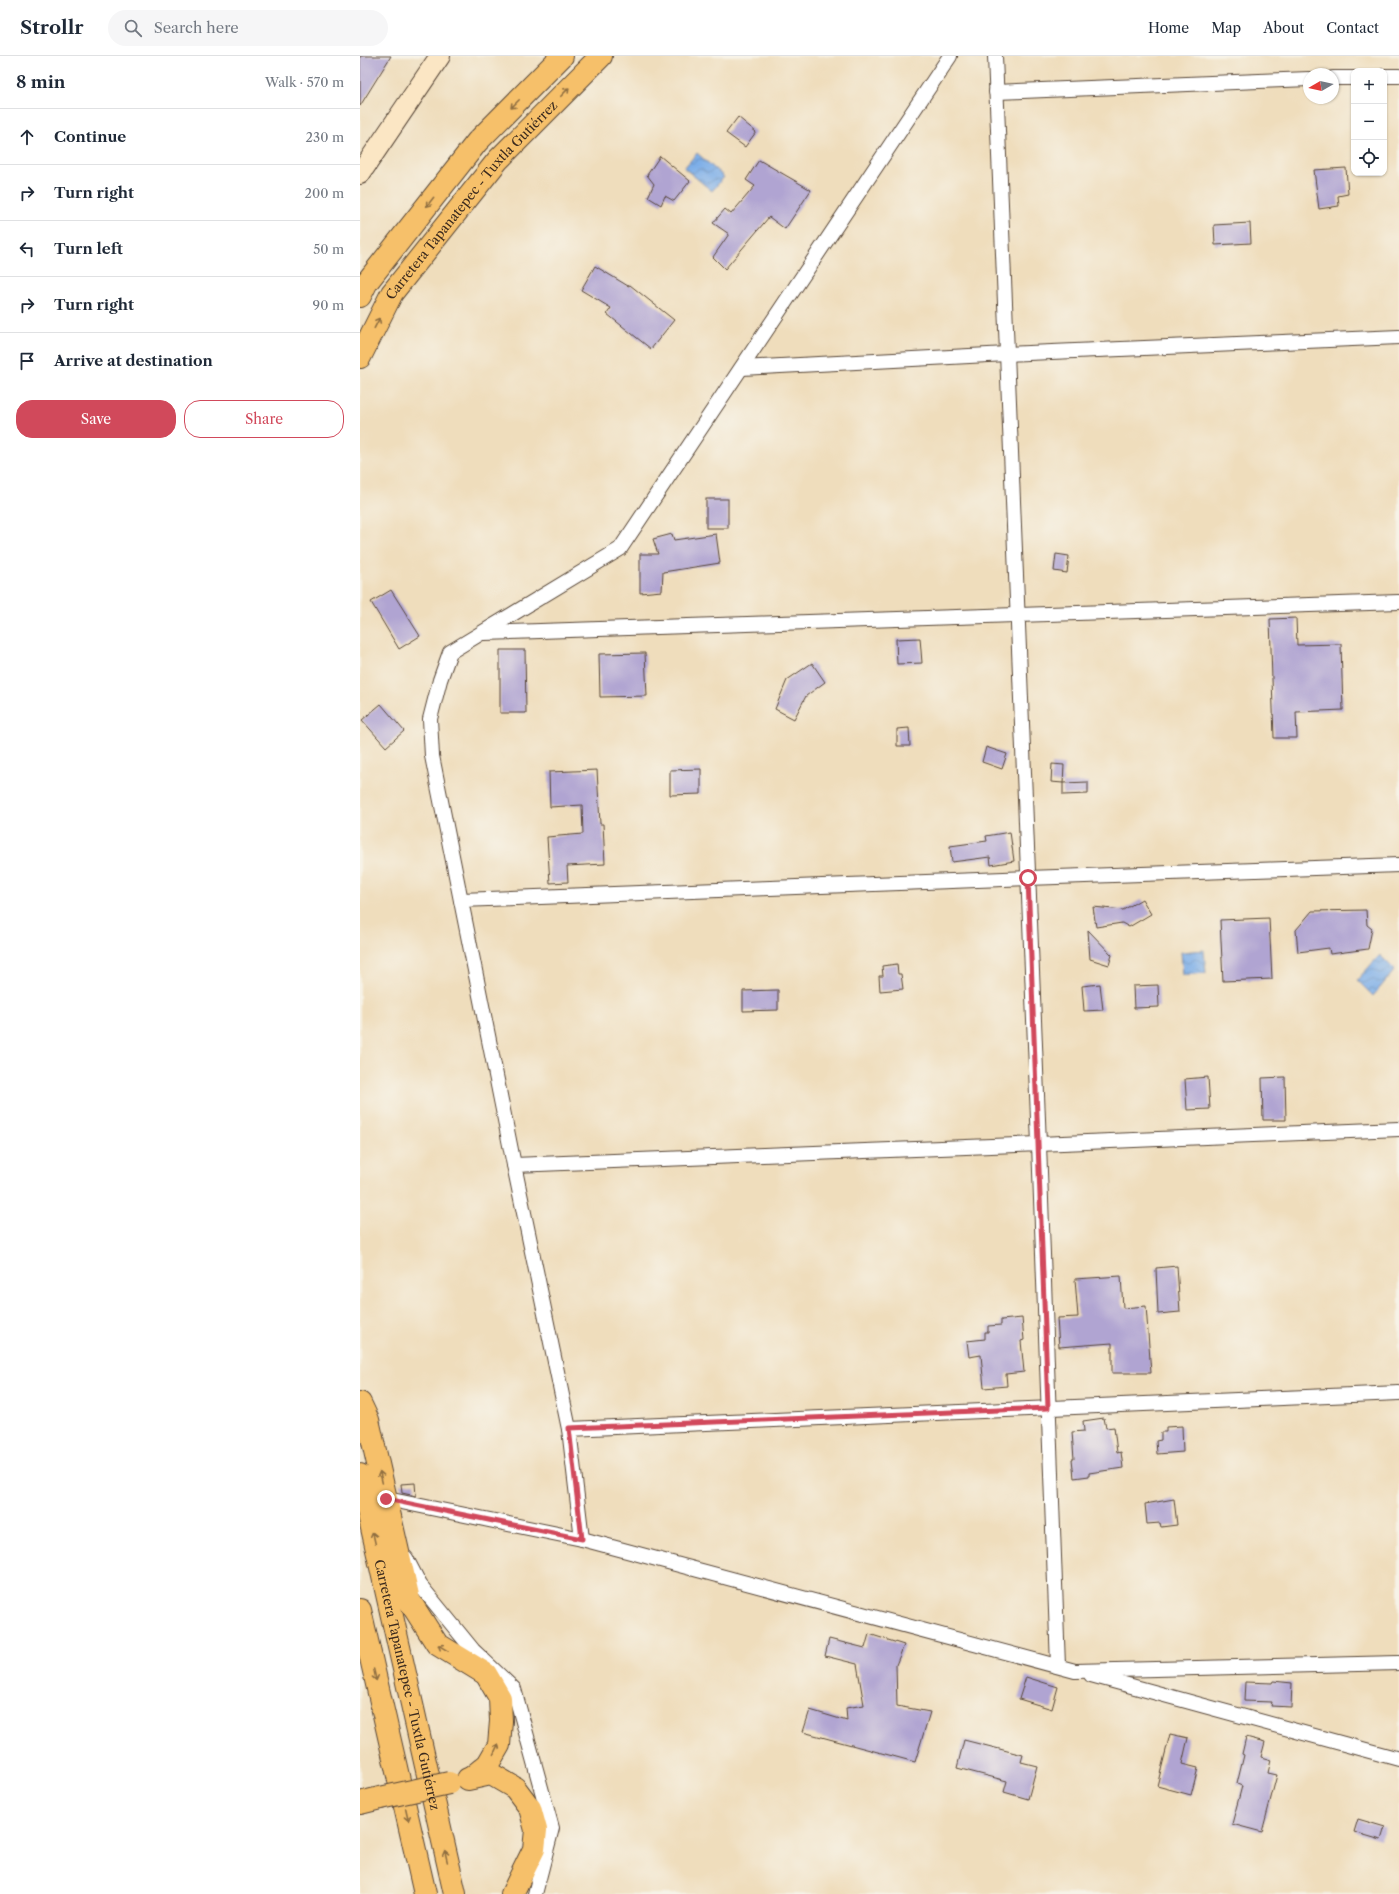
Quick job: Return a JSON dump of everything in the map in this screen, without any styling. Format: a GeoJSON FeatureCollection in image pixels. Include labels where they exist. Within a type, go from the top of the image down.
{"type":"FeatureCollection","features":[{"type":"Feature","properties":{"kind":"highway"},"geometry":{"type":"LineString","coordinates":[[360,296],[367,282],[477,142],[562,56]]}},
{"type":"Feature","properties":{"kind":"highway","name":"Carretera Tapanatepec - Tuxtla Gutiérrez"},"geometry":{"type":"LineString","coordinates":[[360,357],[392,293],[498,160],[601,56]]}},
{"type":"Feature","properties":{"kind":"highway"},"geometry":{"type":"LineString","coordinates":[[360,1403],[368,1420],[409,1600],[437,1644],[486,1674],[500,1698],[501,1721],[498,1745],[488,1764],[471,1778]]}},
{"type":"Feature","properties":{"kind":"highway","name":"Carretera Tapanatepec - Tuxtla Gutiérrez"},"geometry":{"type":"LineString","coordinates":[[360,1475],[455,1894]]}},
{"type":"Feature","properties":{"kind":"highway"},"geometry":{"type":"LineString","coordinates":[[360,1610],[425,1894]]}},
{"type":"Feature","properties":{"kind":"highway"},"geometry":{"type":"LineString","coordinates":[[370,1801],[490,1774],[515,1788],[530,1808],[536,1830],[534,1849],[512,1894]]}},
{"type":"Feature","properties":{"kind":"main road"},"geometry":{"type":"LineString","coordinates":[[360,174],[440,56]]}},
{"type":"Feature","properties":{"kind":"street"},"geometry":{"type":"LineString","coordinates":[[582,1539],[569,1428],[514,1165],[432,756],[430,719],[440,680],[450,652],[620,549],[950,56]]}},
{"type":"Feature","properties":{"kind":"street"},"geometry":{"type":"LineString","coordinates":[[995,56],[1039,1144],[1058,1666]]}},
{"type":"Feature","properties":{"kind":"street"},"geometry":{"type":"LineString","coordinates":[[1387,76],[1399,76]]}},
{"type":"Feature","properties":{"kind":"street"},"geometry":{"type":"LineString","coordinates":[[1339,78],[1351,78]]}},
{"type":"Feature","properties":{"kind":"street"},"geometry":{"type":"LineString","coordinates":[[996,92],[1303,79]]}},
{"type":"Feature","properties":{"kind":"street"},"geometry":{"type":"LineString","coordinates":[[742,368],[1007,354],[1399,337]]}},
{"type":"Feature","properties":{"kind":"street"},"geometry":{"type":"LineString","coordinates":[[482,633],[1399,602]]}},
{"type":"Feature","properties":{"kind":"street"},"geometry":{"type":"LineString","coordinates":[[461,900],[1399,865]]}},
{"type":"Feature","properties":{"kind":"street"},"geometry":{"type":"LineString","coordinates":[[514,1165],[1399,1129]]}},
{"type":"Feature","properties":{"kind":"street"},"geometry":{"type":"LineString","coordinates":[[569,1428],[1399,1394]]}},
{"type":"Feature","properties":{"kind":"street"},"geometry":{"type":"LineString","coordinates":[[386,1499],[582,1539],[1399,1759]]}},
{"type":"Feature","properties":{"kind":"street"},"geometry":{"type":"LineString","coordinates":[[394,1533],[420,1585],[473,1650],[514,1689],[552,1828],[535,1894]]}},
{"type":"Feature","properties":{"kind":"street"},"geometry":{"type":"LineString","coordinates":[[1075,1671],[1399,1663]]}},
{"type":"Feature","properties":{"kind":"water"},"geometry":{"type":"Polygon","coordinates":[[[697,153],[724,177],[712,191],[684,168],[697,153]]]}},
{"type":"Feature","properties":{"kind":"water"},"geometry":{"type":"Polygon","coordinates":[[[1204,950],[1206,973],[1183,975],[1181,952],[1204,950]]]}},
{"type":"Feature","properties":{"kind":"water"},"geometry":{"type":"Polygon","coordinates":[[[1380,955],[1395,970],[1373,996],[1357,980],[1380,955]]]}},
{"type":"Feature","properties":{"kind":"building"},"geometry":{"type":"Polygon","coordinates":[[[360,56],[391,56],[360,106],[360,56]]]}},
{"type":"Feature","properties":{"kind":"building"},"geometry":{"type":"Polygon","coordinates":[[[738,117],[756,132],[745,147],[726,133],[738,117]]]}},
{"type":"Feature","properties":{"kind":"building"},"geometry":{"type":"Polygon","coordinates":[[[660,156],[690,181],[674,201],[665,196],[661,205],[648,197],[654,184],[647,175],[660,156]]]}},
{"type":"Feature","properties":{"kind":"building"},"geometry":{"type":"Polygon","coordinates":[[[759,160],[811,190],[785,229],[769,217],[725,269],[713,257],[729,234],[713,223],[725,209],[731,214],[755,186],[746,180],[759,160]]]}},
{"type":"Feature","properties":{"kind":"building"},"geometry":{"type":"Polygon","coordinates":[[[1346,168],[1348,194],[1338,196],[1339,206],[1319,209],[1314,170],[1346,168]]]}},
{"type":"Feature","properties":{"kind":"building"},"geometry":{"type":"Polygon","coordinates":[[[1250,223],[1251,243],[1215,245],[1214,225],[1250,223]]]}},
{"type":"Feature","properties":{"kind":"building"},"geometry":{"type":"Polygon","coordinates":[[[595,266],[628,286],[630,285],[674,320],[651,349],[607,314],[611,308],[581,290],[595,266]]]}},
{"type":"Feature","properties":{"kind":"building"},"geometry":{"type":"Polygon","coordinates":[[[706,499],[728,499],[728,528],[706,528],[706,499]]]}},
{"type":"Feature","properties":{"kind":"building"},"geometry":{"type":"Polygon","coordinates":[[[672,534],[674,540],[716,534],[720,563],[663,572],[662,591],[640,593],[640,554],[658,554],[653,539],[672,534]]]}},
{"type":"Feature","properties":{"kind":"building"},"geometry":{"type":"Polygon","coordinates":[[[1056,554],[1069,556],[1067,573],[1054,571],[1056,554]]]}},
{"type":"Feature","properties":{"kind":"building"},"geometry":{"type":"Polygon","coordinates":[[[391,590],[420,636],[399,649],[371,602],[391,590]]]}},
{"type":"Feature","properties":{"kind":"building"},"geometry":{"type":"Polygon","coordinates":[[[1296,618],[1297,645],[1341,644],[1343,710],[1296,712],[1297,738],[1274,738],[1270,619],[1296,618]]]}},
{"type":"Feature","properties":{"kind":"building"},"geometry":{"type":"Polygon","coordinates":[[[920,638],[922,663],[897,664],[896,639],[920,638]]]}},
{"type":"Feature","properties":{"kind":"building"},"geometry":{"type":"Polygon","coordinates":[[[500,650],[525,650],[526,713],[500,713],[500,650]]]}},
{"type":"Feature","properties":{"kind":"building"},"geometry":{"type":"Polygon","coordinates":[[[645,653],[647,696],[600,697],[599,654],[645,653]]]}},
{"type":"Feature","properties":{"kind":"building"},"geometry":{"type":"Polygon","coordinates":[[[812,663],[825,682],[806,696],[794,719],[775,709],[787,680],[812,663]]]}},
{"type":"Feature","properties":{"kind":"building"},"geometry":{"type":"Polygon","coordinates":[[[381,704],[404,731],[386,747],[362,720],[381,704]]]}},
{"type":"Feature","properties":{"kind":"building"},"geometry":{"type":"Polygon","coordinates":[[[909,728],[910,746],[897,746],[897,729],[909,728]]]}},
{"type":"Feature","properties":{"kind":"building"},"geometry":{"type":"Polygon","coordinates":[[[986,747],[1007,754],[1002,769],[982,762],[986,747]]]}},
{"type":"Feature","properties":{"kind":"building"},"geometry":{"type":"Polygon","coordinates":[[[1052,764],[1064,765],[1063,783],[1051,782],[1052,764]]]}},
{"type":"Feature","properties":{"kind":"building"},"geometry":{"type":"Polygon","coordinates":[[[701,769],[701,794],[670,795],[670,770],[701,769]]]}},
{"type":"Feature","properties":{"kind":"building"},"geometry":{"type":"Polygon","coordinates":[[[597,770],[600,824],[603,824],[605,864],[567,866],[568,882],[550,883],[547,837],[583,834],[582,805],[550,807],[549,772],[597,770]]]}},
{"type":"Feature","properties":{"kind":"building"},"geometry":{"type":"Polygon","coordinates":[[[1088,782],[1088,794],[1063,795],[1063,783],[1088,782]]]}},
{"type":"Feature","properties":{"kind":"building"},"geometry":{"type":"Polygon","coordinates":[[[1010,832],[1014,861],[991,865],[990,857],[952,862],[950,846],[987,841],[986,836],[1010,832]]]}},
{"type":"Feature","properties":{"kind":"building"},"geometry":{"type":"Polygon","coordinates":[[[1142,899],[1151,914],[1129,927],[1122,923],[1096,927],[1093,907],[1123,910],[1142,899]]]}},
{"type":"Feature","properties":{"kind":"building"},"geometry":{"type":"Polygon","coordinates":[[[1366,910],[1367,925],[1372,929],[1368,949],[1330,954],[1329,948],[1298,952],[1296,930],[1312,911],[1366,910]]]}},
{"type":"Feature","properties":{"kind":"building"},"geometry":{"type":"Polygon","coordinates":[[[1269,918],[1272,979],[1223,981],[1220,920],[1269,918]]]}},
{"type":"Feature","properties":{"kind":"building"},"geometry":{"type":"Polygon","coordinates":[[[1088,930],[1112,955],[1109,965],[1090,959],[1088,930]]]}},
{"type":"Feature","properties":{"kind":"building"},"geometry":{"type":"Polygon","coordinates":[[[897,964],[898,974],[901,974],[903,989],[880,991],[879,976],[883,976],[882,966],[897,964]]]}},
{"type":"Feature","properties":{"kind":"building"},"geometry":{"type":"Polygon","coordinates":[[[1100,984],[1103,1010],[1084,1011],[1082,986],[1100,984]]]}},
{"type":"Feature","properties":{"kind":"building"},"geometry":{"type":"Polygon","coordinates":[[[1158,985],[1159,1007],[1134,1008],[1133,986],[1158,985]]]}},
{"type":"Feature","properties":{"kind":"building"},"geometry":{"type":"Polygon","coordinates":[[[778,990],[778,1010],[743,1011],[743,991],[778,990]]]}},
{"type":"Feature","properties":{"kind":"building"},"geometry":{"type":"Polygon","coordinates":[[[1208,1077],[1210,1109],[1187,1110],[1185,1079],[1208,1077]]]}},
{"type":"Feature","properties":{"kind":"building"},"geometry":{"type":"Polygon","coordinates":[[[1285,1077],[1286,1120],[1263,1120],[1262,1078],[1285,1077]]]}},
{"type":"Feature","properties":{"kind":"building"},"geometry":{"type":"Polygon","coordinates":[[[1177,1266],[1180,1312],[1158,1314],[1156,1268],[1177,1266]]]}},
{"type":"Feature","properties":{"kind":"building"},"geometry":{"type":"Polygon","coordinates":[[[1121,1276],[1123,1308],[1146,1306],[1151,1373],[1112,1373],[1112,1343],[1059,1347],[1057,1318],[1078,1317],[1075,1279],[1121,1276]]]}},
{"type":"Feature","properties":{"kind":"building"},"geometry":{"type":"Polygon","coordinates":[[[1022,1318],[1024,1340],[1021,1341],[1024,1372],[1006,1374],[1007,1386],[984,1388],[981,1355],[969,1357],[967,1341],[985,1339],[985,1332],[988,1332],[988,1326],[1001,1325],[1001,1320],[1022,1318]]]}},
{"type":"Feature","properties":{"kind":"building"},"geometry":{"type":"Polygon","coordinates":[[[1104,1418],[1106,1428],[1114,1427],[1117,1453],[1121,1452],[1123,1468],[1089,1473],[1089,1476],[1074,1478],[1072,1432],[1084,1431],[1083,1421],[1104,1418]]]}},
{"type":"Feature","properties":{"kind":"building"},"geometry":{"type":"Polygon","coordinates":[[[1182,1426],[1183,1452],[1157,1454],[1156,1441],[1161,1440],[1161,1432],[1166,1432],[1166,1427],[1182,1426]]]}},
{"type":"Feature","properties":{"kind":"building"},"geometry":{"type":"Polygon","coordinates":[[[415,1483],[416,1496],[402,1493],[401,1484],[415,1483]]]}},
{"type":"Feature","properties":{"kind":"building"},"geometry":{"type":"Polygon","coordinates":[[[1174,1499],[1177,1525],[1161,1527],[1160,1523],[1147,1524],[1145,1504],[1174,1499]]]}},
{"type":"Feature","properties":{"kind":"building"},"geometry":{"type":"Polygon","coordinates":[[[869,1634],[904,1645],[896,1665],[897,1706],[930,1712],[915,1762],[803,1732],[810,1710],[847,1721],[846,1708],[864,1705],[857,1664],[825,1656],[829,1639],[865,1648],[869,1634]]]}},
{"type":"Feature","properties":{"kind":"building"},"geometry":{"type":"Polygon","coordinates":[[[1026,1677],[1058,1687],[1052,1709],[1019,1699],[1026,1677]]]}},
{"type":"Feature","properties":{"kind":"building"},"geometry":{"type":"Polygon","coordinates":[[[1273,1681],[1292,1683],[1291,1707],[1271,1706],[1272,1702],[1244,1701],[1245,1682],[1272,1683],[1273,1681]]]}},
{"type":"Feature","properties":{"kind":"building"},"geometry":{"type":"Polygon","coordinates":[[[1170,1734],[1188,1738],[1182,1764],[1198,1768],[1191,1795],[1157,1786],[1170,1734]]]}},
{"type":"Feature","properties":{"kind":"building"},"geometry":{"type":"Polygon","coordinates":[[[1246,1737],[1265,1742],[1261,1757],[1271,1760],[1268,1773],[1277,1775],[1262,1832],[1232,1824],[1242,1786],[1237,1784],[1244,1755],[1242,1754],[1246,1737]]]}},
{"type":"Feature","properties":{"kind":"building"},"geometry":{"type":"Polygon","coordinates":[[[964,1740],[1023,1755],[1021,1762],[1037,1766],[1028,1799],[1004,1792],[1007,1781],[957,1768],[964,1740]]]}},
{"type":"Feature","properties":{"kind":"building"},"geometry":{"type":"Polygon","coordinates":[[[1358,1819],[1385,1827],[1381,1840],[1354,1832],[1358,1819]]]}},
{"type":"Feature","properties":{"kind":"route"},"geometry":{"type":"LineString","coordinates":[[386,1499],[582,1539],[569,1428],[1048,1408],[1028,878]]}}]}
